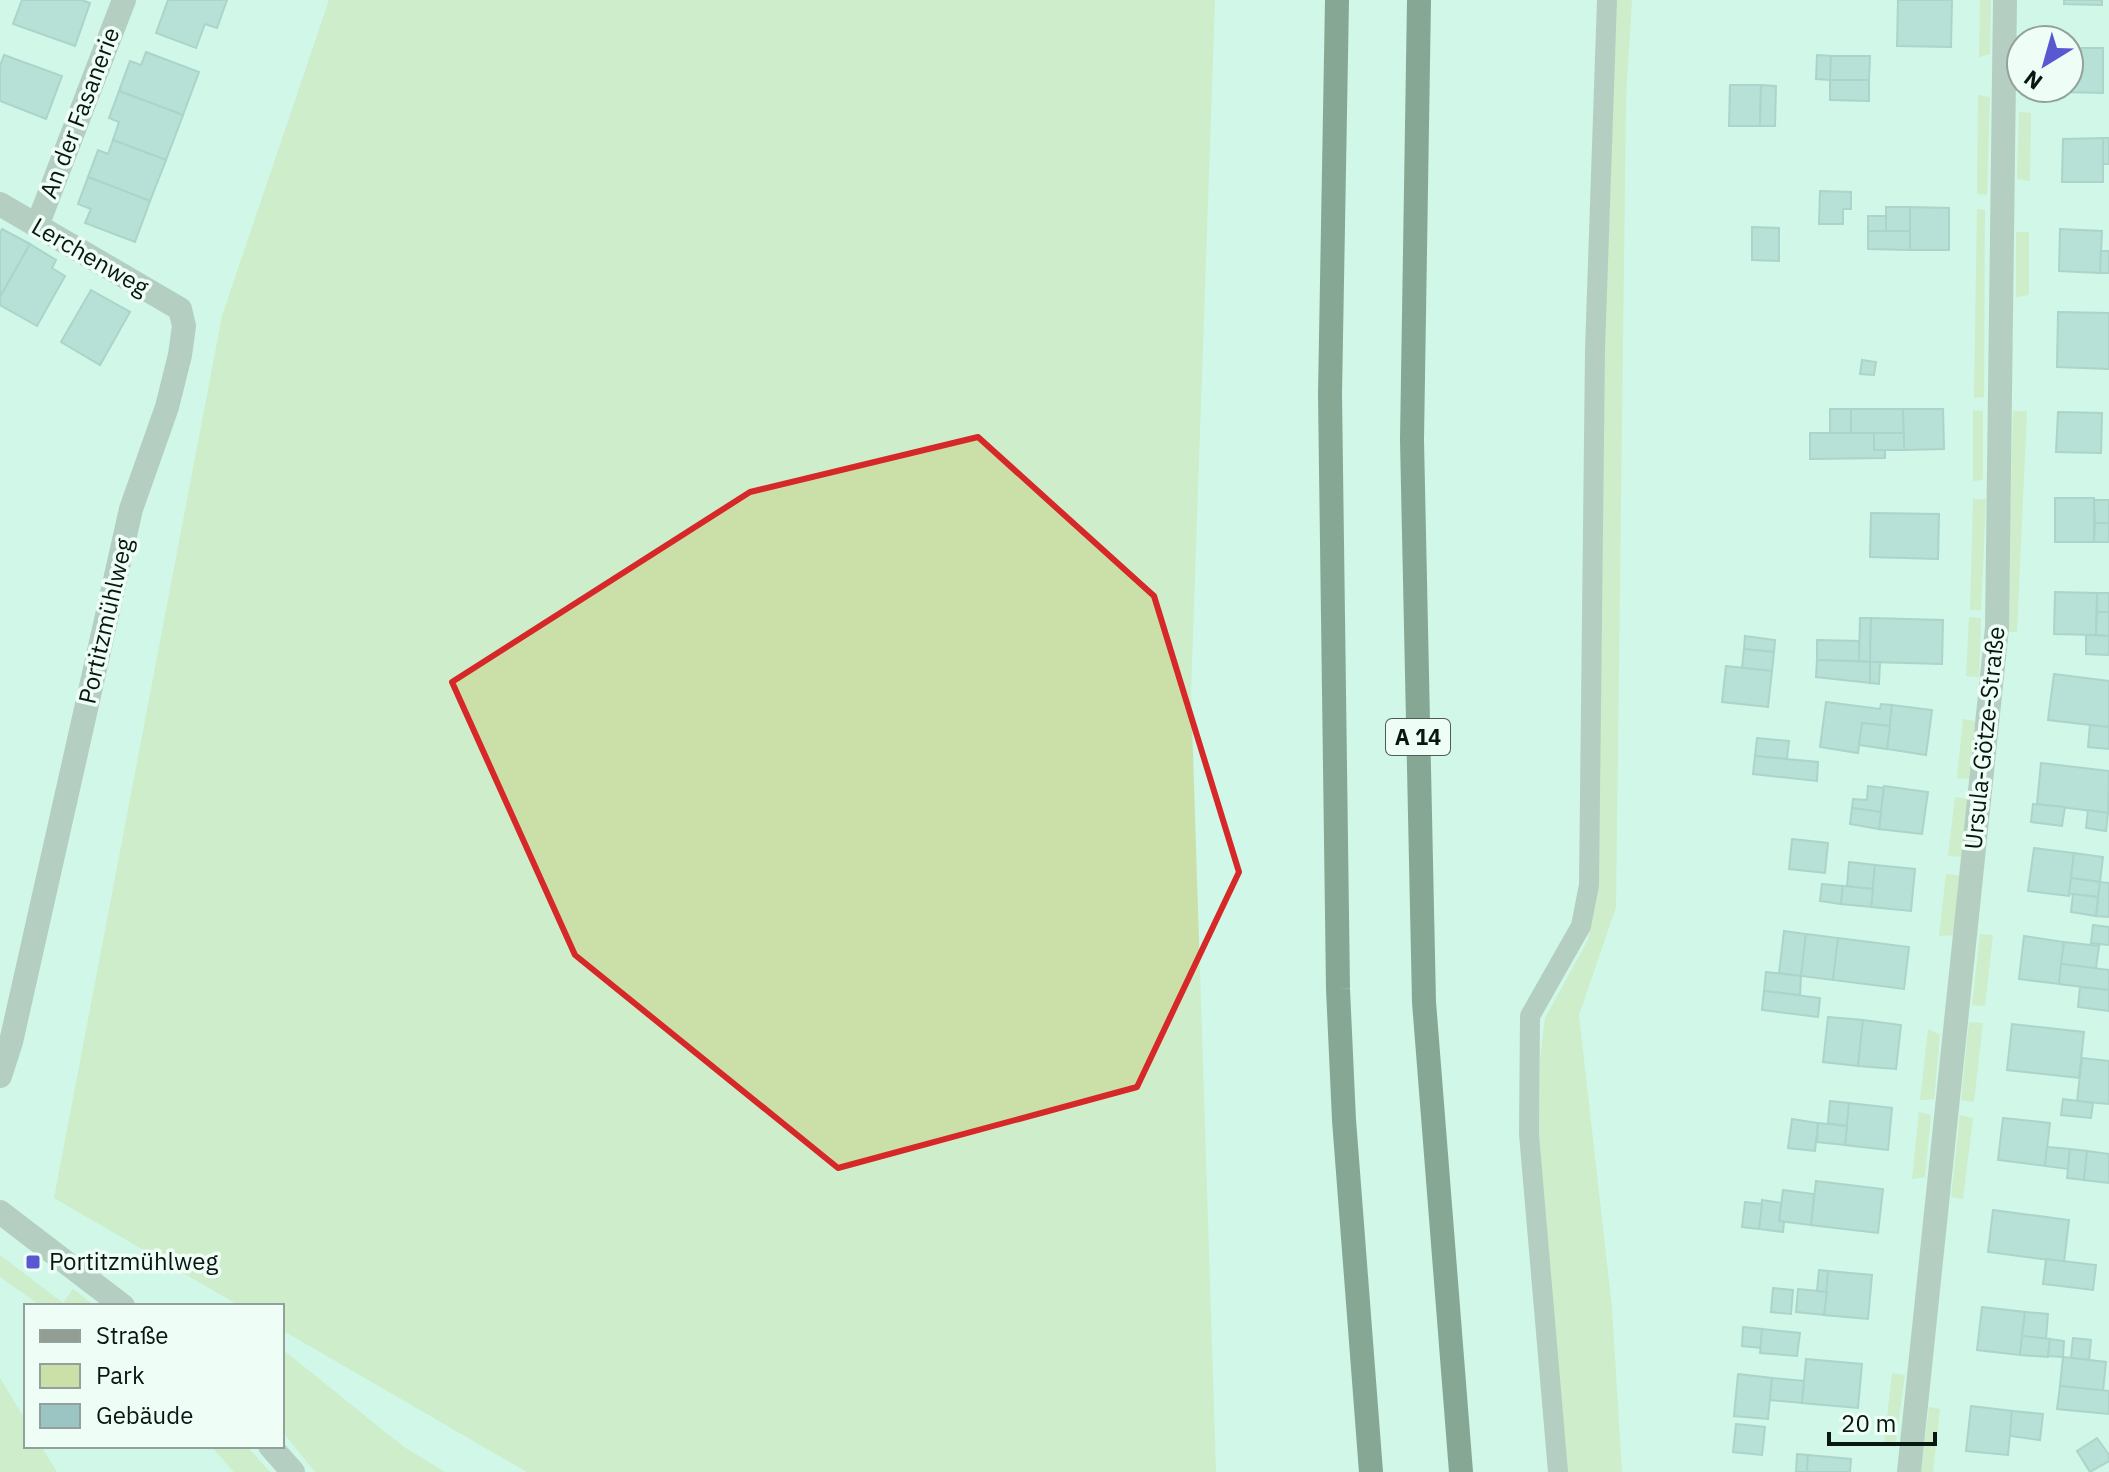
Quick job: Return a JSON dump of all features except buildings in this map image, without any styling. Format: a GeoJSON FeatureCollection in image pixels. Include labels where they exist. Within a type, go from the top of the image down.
{"type":"FeatureCollection","features":[{"type":"Feature","properties":{"kind":"highway"},"geometry":{"type":"LineString","coordinates":[[1337,0],[1330,394],[1338,989],[1344,1120],[1371,1472]]}},
{"type":"Feature","properties":{"kind":"highway","name":"A 14"},"geometry":{"type":"LineString","coordinates":[[1419,0],[1412,440],[1424,1002],[1461,1472]]}},
{"type":"Feature","properties":{"kind":"street","name":"An der Fasanerie"},"geometry":{"type":"LineString","coordinates":[[37,226],[124,0]]}},
{"type":"Feature","properties":{"kind":"street","name":"Ursula-Götze-Straße"},"geometry":{"type":"LineString","coordinates":[[1909,1472],[1997,628],[2005,0]]}},
{"type":"Feature","properties":{"kind":"street","name":"Lerchenweg"},"geometry":{"type":"LineString","coordinates":[[0,204],[180,309]]}},
{"type":"Feature","properties":{"kind":"street","name":"Portitzmühlweg"},"geometry":{"type":"LineString","coordinates":[[0,1076],[11,1042],[131,509],[167,407],[180,355],[184,326],[180,309]]}},
{"type":"Feature","properties":{"kind":"street"},"geometry":{"type":"LineString","coordinates":[[0,1212],[120,1304]]}},
{"type":"Feature","properties":{"kind":"street"},"geometry":{"type":"LineString","coordinates":[[272,1448],[293,1472]]}},
{"type":"Feature","properties":{"kind":"lane"},"geometry":{"type":"LineString","coordinates":[[1558,1472],[1529,1134],[1530,1016],[1581,926],[1589,885],[1595,366],[1607,0]]}},
{"type":"Feature","properties":{"kind":"highlighted area"},"geometry":{"type":"Polygon","coordinates":[[[978,437],[1154,596],[1239,872],[1137,1087],[838,1168],[575,955],[452,682],[750,492],[978,437]]]}},
{"type":"Feature","properties":{"kind":"green space"},"geometry":{"type":"Polygon","coordinates":[[[329,0],[1215,0],[1191,691],[1216,1472],[527,1472],[284,1331],[284,1304],[237,1304],[54,1198],[222,316],[329,0]]]}},
{"type":"Feature","properties":{"kind":"green space"},"geometry":{"type":"Polygon","coordinates":[[[1616,0],[1632,0],[1626,98],[1616,907],[1579,1015],[1612,1308],[1622,1472],[1567,1472],[1539,1131],[1540,1060],[1545,1018],[1588,940],[1599,885],[1598,612],[1616,0]]]}},
{"type":"Feature","properties":{"kind":"green space"},"geometry":{"type":"Polygon","coordinates":[[[1980,0],[1991,0],[1990,54],[1979,57],[1980,0]]]}},
{"type":"Feature","properties":{"kind":"green space"},"geometry":{"type":"Polygon","coordinates":[[[1978,95],[1990,97],[1987,195],[1977,194],[1978,95]]]}},
{"type":"Feature","properties":{"kind":"green space"},"geometry":{"type":"Polygon","coordinates":[[[2019,112],[2031,113],[2030,181],[2017,179],[2019,112]]]}},
{"type":"Feature","properties":{"kind":"green space"},"geometry":{"type":"Polygon","coordinates":[[[1977,209],[1985,210],[1984,397],[1974,398],[1977,209]]]}},
{"type":"Feature","properties":{"kind":"green space"},"geometry":{"type":"Polygon","coordinates":[[[2016,232],[2029,232],[2029,295],[2016,297],[2016,232]]]}},
{"type":"Feature","properties":{"kind":"green space"},"geometry":{"type":"Polygon","coordinates":[[[1973,410],[1983,411],[1983,479],[1973,482],[1973,410]]]}},
{"type":"Feature","properties":{"kind":"green space"},"geometry":{"type":"Polygon","coordinates":[[[2013,411],[2027,411],[2017,632],[2007,632],[2013,411]]]}},
{"type":"Feature","properties":{"kind":"green space"},"geometry":{"type":"Polygon","coordinates":[[[1973,499],[1986,499],[1981,610],[1970,610],[1973,499]]]}},
{"type":"Feature","properties":{"kind":"green space"},"geometry":{"type":"Polygon","coordinates":[[[1969,617],[1981,618],[1979,677],[1966,676],[1969,617]]]}},
{"type":"Feature","properties":{"kind":"green space"},"geometry":{"type":"Polygon","coordinates":[[[1963,719],[1975,721],[1969,779],[1957,778],[1963,719]]]}},
{"type":"Feature","properties":{"kind":"green space"},"geometry":{"type":"Polygon","coordinates":[[[1955,797],[1968,799],[1962,857],[1948,856],[1955,797]]]}},
{"type":"Feature","properties":{"kind":"green space"},"geometry":{"type":"Polygon","coordinates":[[[1946,874],[1961,876],[1955,935],[1939,936],[1946,874]]]}},
{"type":"Feature","properties":{"kind":"green space"},"geometry":{"type":"Polygon","coordinates":[[[1980,934],[1993,935],[1985,1006],[1972,1005],[1980,934]]]}},
{"type":"Feature","properties":{"kind":"green space"},"geometry":{"type":"Polygon","coordinates":[[[1969,1022],[1983,1023],[1974,1102],[1961,1100],[1969,1022]]]}},
{"type":"Feature","properties":{"kind":"green space"},"geometry":{"type":"Polygon","coordinates":[[[1928,1029],[1940,1035],[1934,1099],[1920,1100],[1928,1029]]]}},
{"type":"Feature","properties":{"kind":"green space"},"geometry":{"type":"Polygon","coordinates":[[[1919,1112],[1931,1115],[1925,1177],[1912,1179],[1919,1112]]]}},
{"type":"Feature","properties":{"kind":"green space"},"geometry":{"type":"Polygon","coordinates":[[[1960,1115],[1973,1118],[1963,1199],[1951,1197],[1960,1115]]]}},
{"type":"Feature","properties":{"kind":"green space"},"geometry":{"type":"Polygon","coordinates":[[[0,1255],[63,1303],[73,1289],[92,1304],[38,1304],[0,1277],[0,1255]]]}},
{"type":"Feature","properties":{"kind":"green space"},"geometry":{"type":"Polygon","coordinates":[[[284,1351],[404,1447],[445,1472],[315,1472],[284,1433],[284,1351]]]}},
{"type":"Feature","properties":{"kind":"green space"},"geometry":{"type":"Polygon","coordinates":[[[1892,1373],[1905,1375],[1895,1447],[1884,1445],[1892,1373]]]}},
{"type":"Feature","properties":{"kind":"green space"},"geometry":{"type":"Polygon","coordinates":[[[0,1378],[24,1418],[24,1448],[42,1448],[57,1472],[0,1472],[0,1378]]]}},
{"type":"Feature","properties":{"kind":"green space"},"geometry":{"type":"Polygon","coordinates":[[[1929,1407],[1940,1409],[1933,1472],[1921,1472],[1929,1407]]]}},
{"type":"Feature","properties":{"kind":"green space"},"geometry":{"type":"Polygon","coordinates":[[[213,1448],[249,1448],[270,1472],[234,1472],[213,1448]]]}},
{"type":"Feature","properties":{"kind":"place","name":"Portitzmühlweg"},"geometry":{"type":"Point","coordinates":[33,1262]}}]}
